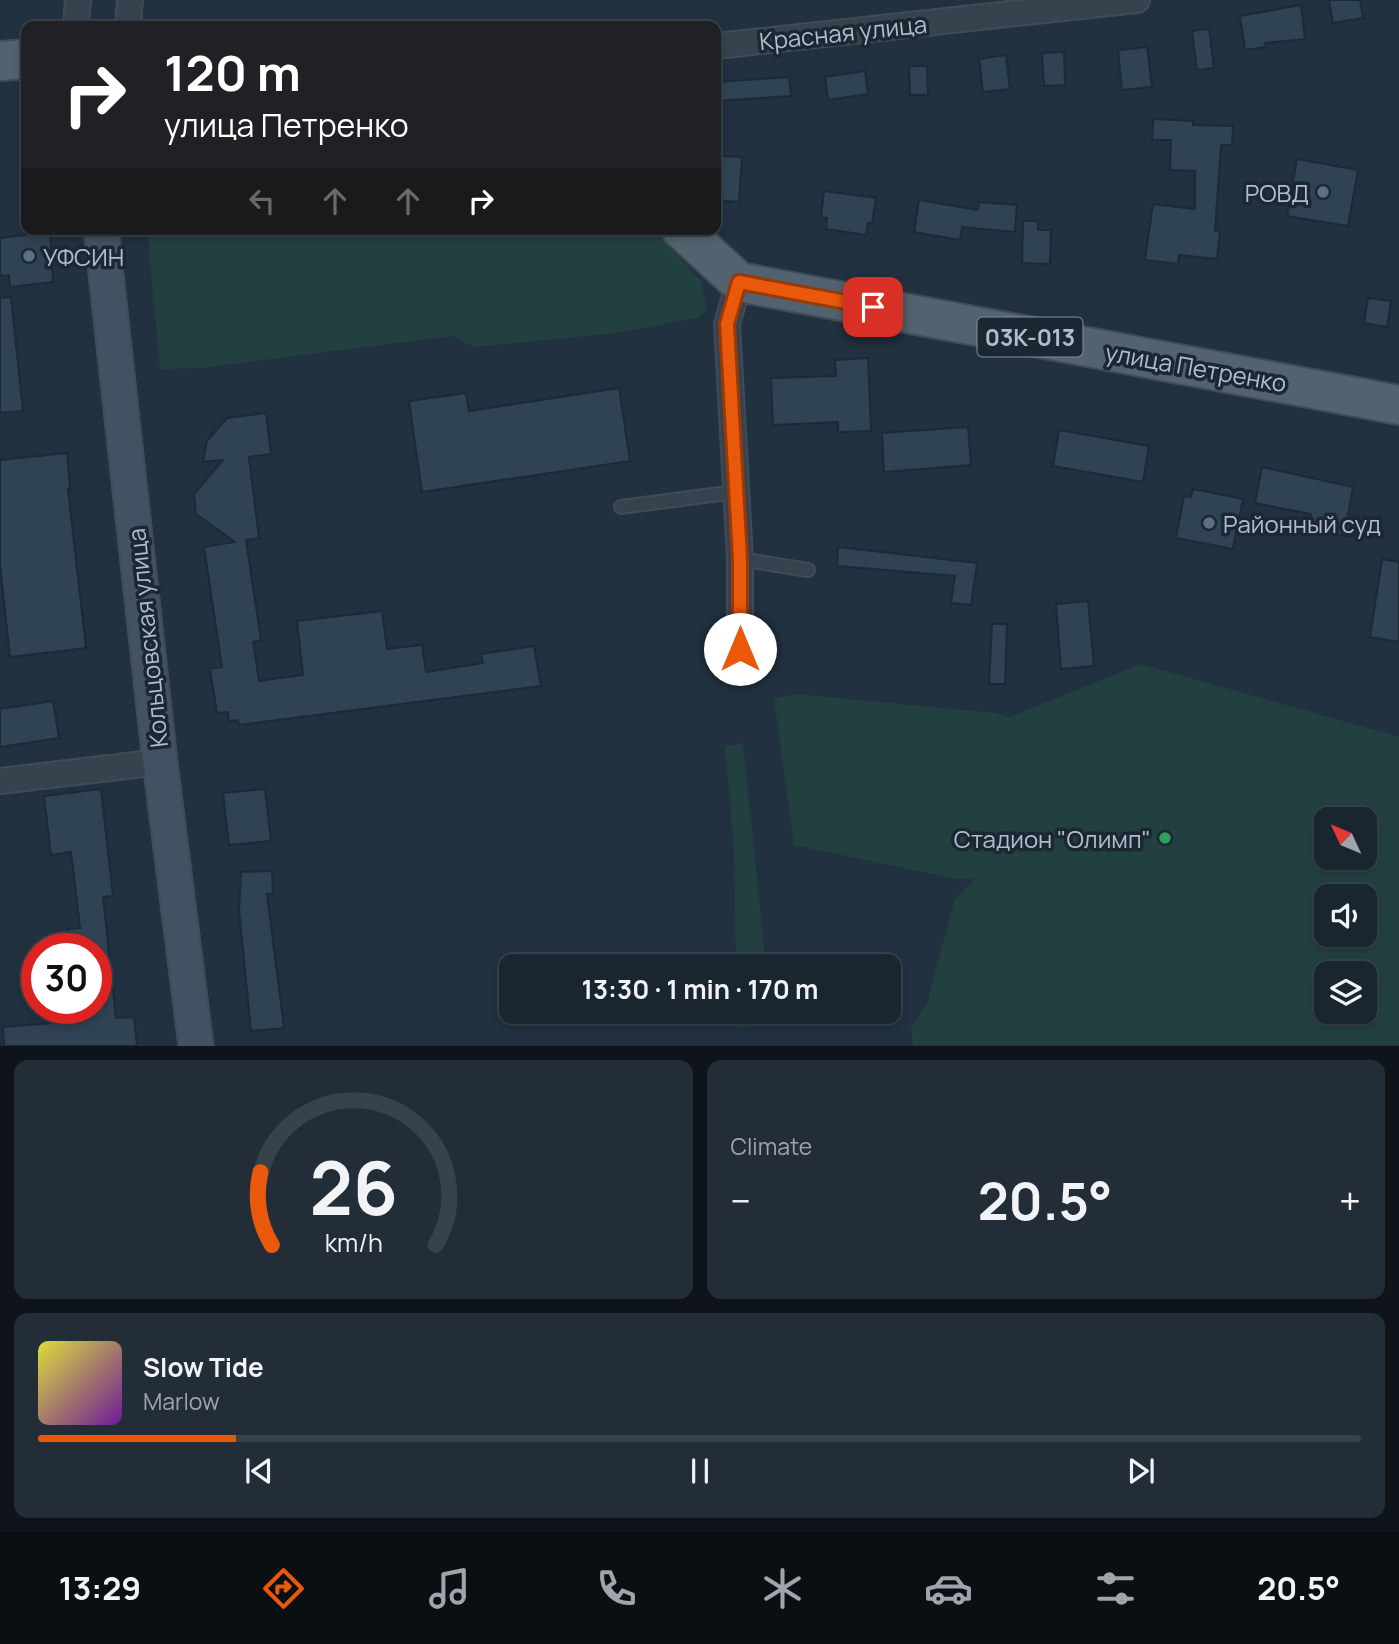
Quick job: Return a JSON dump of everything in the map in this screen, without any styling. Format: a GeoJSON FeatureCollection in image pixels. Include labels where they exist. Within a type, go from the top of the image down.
{"type":"FeatureCollection","features":[{"type":"Feature","properties":{"kind":"main road"},"geometry":{"type":"LineString","coordinates":[[0,61],[21,59]]}},
{"type":"Feature","properties":{"kind":"main road","name":"Кольцовская улица"},"geometry":{"type":"LineString","coordinates":[[102,235],[160,762],[196,1045]]}},
{"type":"Feature","properties":{"kind":"main road"},"geometry":{"type":"LineString","coordinates":[[688,235],[739,282]]}},
{"type":"Feature","properties":{"kind":"main road","name":"улица Петренко"},"geometry":{"type":"LineString","coordinates":[[739,282],[1399,405]]}},
{"type":"Feature","properties":{"kind":"street"},"geometry":{"type":"LineString","coordinates":[[76,21],[78,0]]}},
{"type":"Feature","properties":{"kind":"street"},"geometry":{"type":"LineString","coordinates":[[128,21],[130,0]]}},
{"type":"Feature","properties":{"kind":"street","name":"Красная улица"},"geometry":{"type":"LineString","coordinates":[[721,45],[1138,0]]}},
{"type":"Feature","properties":{"kind":"street"},"geometry":{"type":"LineString","coordinates":[[739,282],[727,324],[740,559],[740,649]]}},
{"type":"Feature","properties":{"kind":"street"},"geometry":{"type":"LineString","coordinates":[[0,781],[160,762]]}},
{"type":"Feature","properties":{"kind":"lane"},"geometry":{"type":"LineString","coordinates":[[621,507],[735,492]]}},
{"type":"Feature","properties":{"kind":"lane"},"geometry":{"type":"LineString","coordinates":[[740,559],[807,570]]}},
{"type":"Feature","properties":{"kind":"green space"},"geometry":{"type":"Polygon","coordinates":[[[148,235],[659,235],[702,282],[706,310],[699,318],[607,334],[474,347],[452,336],[200,368],[160,369],[148,235]]]}},
{"type":"Feature","properties":{"kind":"green space","name":"Стадион \"Олимп\""},"geometry":{"type":"Polygon","coordinates":[[[1141,664],[1399,737],[1399,1045],[913,1045],[911,1028],[927,1003],[955,899],[976,878],[957,879],[794,845],[774,699],[795,694],[995,713],[1009,717],[1141,664]]]}},
{"type":"Feature","properties":{"kind":"green space"},"geometry":{"type":"Polygon","coordinates":[[[743,743],[765,954],[736,954],[734,849],[725,746],[743,743]]]}},
{"type":"Feature","properties":{"kind":"green space"},"geometry":{"type":"Polygon","coordinates":[[[736,1024],[760,1024],[759,1025],[736,1029],[736,1024]]]}},
{"type":"Feature","properties":{"kind":"building"},"geometry":{"type":"Polygon","coordinates":[[[1329,0],[1360,0],[1363,18],[1333,23],[1329,0]]]}},
{"type":"Feature","properties":{"kind":"building"},"geometry":{"type":"Polygon","coordinates":[[[1301,5],[1305,39],[1265,43],[1266,47],[1245,50],[1240,16],[1301,5]]]}},
{"type":"Feature","properties":{"kind":"building"},"geometry":{"type":"Polygon","coordinates":[[[1209,29],[1214,68],[1197,70],[1192,31],[1209,29]]]}},
{"type":"Feature","properties":{"kind":"building"},"geometry":{"type":"Polygon","coordinates":[[[1147,47],[1152,87],[1122,90],[1118,50],[1147,47]]]}},
{"type":"Feature","properties":{"kind":"building"},"geometry":{"type":"Polygon","coordinates":[[[1064,52],[1065,85],[1044,86],[1042,53],[1064,52]]]}},
{"type":"Feature","properties":{"kind":"building"},"geometry":{"type":"Polygon","coordinates":[[[1006,55],[1010,89],[983,92],[979,59],[1006,55]]]}},
{"type":"Feature","properties":{"kind":"building"},"geometry":{"type":"Polygon","coordinates":[[[909,66],[927,66],[928,95],[910,95],[909,66]]]}},
{"type":"Feature","properties":{"kind":"building"},"geometry":{"type":"Polygon","coordinates":[[[865,71],[868,94],[828,100],[825,77],[865,71]]]}},
{"type":"Feature","properties":{"kind":"building"},"geometry":{"type":"Polygon","coordinates":[[[789,77],[791,96],[721,101],[721,82],[789,77]]]}},
{"type":"Feature","properties":{"kind":"building"},"geometry":{"type":"Polygon","coordinates":[[[1153,119],[1193,121],[1193,125],[1233,126],[1232,145],[1221,145],[1215,231],[1220,232],[1217,259],[1179,255],[1178,264],[1145,260],[1153,204],[1195,209],[1195,171],[1170,170],[1171,140],[1152,140],[1153,119]]]}},
{"type":"Feature","properties":{"kind":"building"},"geometry":{"type":"Polygon","coordinates":[[[721,156],[742,157],[739,202],[721,200],[721,156]]]}},
{"type":"Feature","properties":{"kind":"building","name":"РОВД"},"geometry":{"type":"Polygon","coordinates":[[[1297,159],[1358,170],[1348,226],[1287,216],[1297,159]]]}},
{"type":"Feature","properties":{"kind":"building"},"geometry":{"type":"Polygon","coordinates":[[[824,191],[876,198],[872,224],[868,223],[866,235],[826,229],[827,218],[821,217],[824,191]]]}},
{"type":"Feature","properties":{"kind":"building"},"geometry":{"type":"Polygon","coordinates":[[[919,200],[978,210],[979,202],[1017,205],[1015,232],[962,227],[960,240],[914,232],[919,200]]]}},
{"type":"Feature","properties":{"kind":"building"},"geometry":{"type":"Polygon","coordinates":[[[1023,221],[1038,221],[1038,230],[1051,230],[1050,264],[1022,263],[1023,221]]]}},
{"type":"Feature","properties":{"kind":"building","name":"УФСИН"},"geometry":{"type":"Polygon","coordinates":[[[50,235],[53,282],[10,287],[9,275],[0,276],[0,238],[50,235]]]}},
{"type":"Feature","properties":{"kind":"building"},"geometry":{"type":"Polygon","coordinates":[[[11,297],[23,411],[0,413],[0,298],[11,297]]]}},
{"type":"Feature","properties":{"kind":"building"},"geometry":{"type":"Polygon","coordinates":[[[1368,298],[1391,301],[1387,327],[1364,323],[1368,298]]]}},
{"type":"Feature","properties":{"kind":"building"},"geometry":{"type":"Polygon","coordinates":[[[868,358],[871,431],[838,432],[838,422],[773,425],[771,378],[836,376],[835,360],[868,358]]]}},
{"type":"Feature","properties":{"kind":"building"},"geometry":{"type":"Polygon","coordinates":[[[619,388],[630,461],[422,492],[409,401],[466,393],[469,411],[619,388]]]}},
{"type":"Feature","properties":{"kind":"building"},"geometry":{"type":"Polygon","coordinates":[[[266,413],[271,454],[249,457],[259,538],[246,540],[261,640],[253,642],[259,681],[303,675],[297,621],[382,611],[387,649],[422,645],[426,672],[483,663],[481,654],[534,646],[541,686],[239,725],[238,720],[229,721],[228,712],[217,713],[210,669],[222,667],[204,547],[235,542],[196,514],[194,494],[223,460],[203,462],[207,441],[227,418],[266,413]]]}},
{"type":"Feature","properties":{"kind":"building"},"geometry":{"type":"Polygon","coordinates":[[[968,427],[971,465],[884,472],[882,433],[968,427]]]}},
{"type":"Feature","properties":{"kind":"building"},"geometry":{"type":"Polygon","coordinates":[[[1059,430],[1149,446],[1143,482],[1053,466],[1059,430]]]}},
{"type":"Feature","properties":{"kind":"building"},"geometry":{"type":"Polygon","coordinates":[[[67,453],[68,489],[86,648],[10,657],[0,565],[0,460],[67,453]]]}},
{"type":"Feature","properties":{"kind":"building"},"geometry":{"type":"Polygon","coordinates":[[[1262,467],[1353,487],[1348,515],[1356,517],[1352,537],[1308,529],[1311,514],[1255,503],[1262,467]]]}},
{"type":"Feature","properties":{"kind":"building","name":"Районный суд"},"geometry":{"type":"Polygon","coordinates":[[[1193,489],[1243,499],[1233,549],[1176,538],[1184,496],[1191,497],[1193,489]]]}},
{"type":"Feature","properties":{"kind":"building"},"geometry":{"type":"Polygon","coordinates":[[[838,547],[977,563],[971,605],[951,603],[955,576],[837,566],[838,547]]]}},
{"type":"Feature","properties":{"kind":"building"},"geometry":{"type":"Polygon","coordinates":[[[1382,559],[1399,562],[1399,642],[1370,637],[1382,559]]]}},
{"type":"Feature","properties":{"kind":"building"},"geometry":{"type":"Polygon","coordinates":[[[1088,601],[1094,666],[1061,669],[1056,604],[1088,601]]]}},
{"type":"Feature","properties":{"kind":"building"},"geometry":{"type":"Polygon","coordinates":[[[992,624],[1007,624],[1005,684],[989,684],[992,624]]]}},
{"type":"Feature","properties":{"kind":"building"},"geometry":{"type":"Polygon","coordinates":[[[53,701],[59,738],[0,747],[0,709],[53,701]]]}},
{"type":"Feature","properties":{"kind":"building"},"geometry":{"type":"Polygon","coordinates":[[[101,789],[113,896],[103,897],[107,933],[68,933],[68,929],[80,928],[71,852],[51,855],[44,796],[101,789]]]}},
{"type":"Feature","properties":{"kind":"building"},"geometry":{"type":"Polygon","coordinates":[[[265,789],[271,841],[229,845],[223,793],[265,789]]]}},
{"type":"Feature","properties":{"kind":"building"},"geometry":{"type":"Polygon","coordinates":[[[272,871],[273,894],[267,894],[284,1028],[251,1031],[239,910],[241,872],[272,871]]]}},
{"type":"Feature","properties":{"kind":"building"},"geometry":{"type":"Polygon","coordinates":[[[112,981],[116,1018],[134,1017],[137,1046],[4,1046],[3,1027],[112,1024],[112,981]]]}},
{"type":"Feature","properties":{"kind":"place","name":"РОВД"},"geometry":{"type":"Point","coordinates":[1323,192]}},
{"type":"Feature","properties":{"kind":"place","name":"УФСИН"},"geometry":{"type":"Point","coordinates":[29,256]}},
{"type":"Feature","properties":{"kind":"place","name":"Районный суд"},"geometry":{"type":"Point","coordinates":[1209,523]}},
{"type":"Feature","properties":{"kind":"place","name":"Стадион \"Олимп\""},"geometry":{"type":"Point","coordinates":[1165,838]}},
{"type":"Feature","properties":{"kind":"route"},"geometry":{"type":"LineString","coordinates":[[740,649],[740,559],[727,324],[739,282],[873,307]]}}]}
